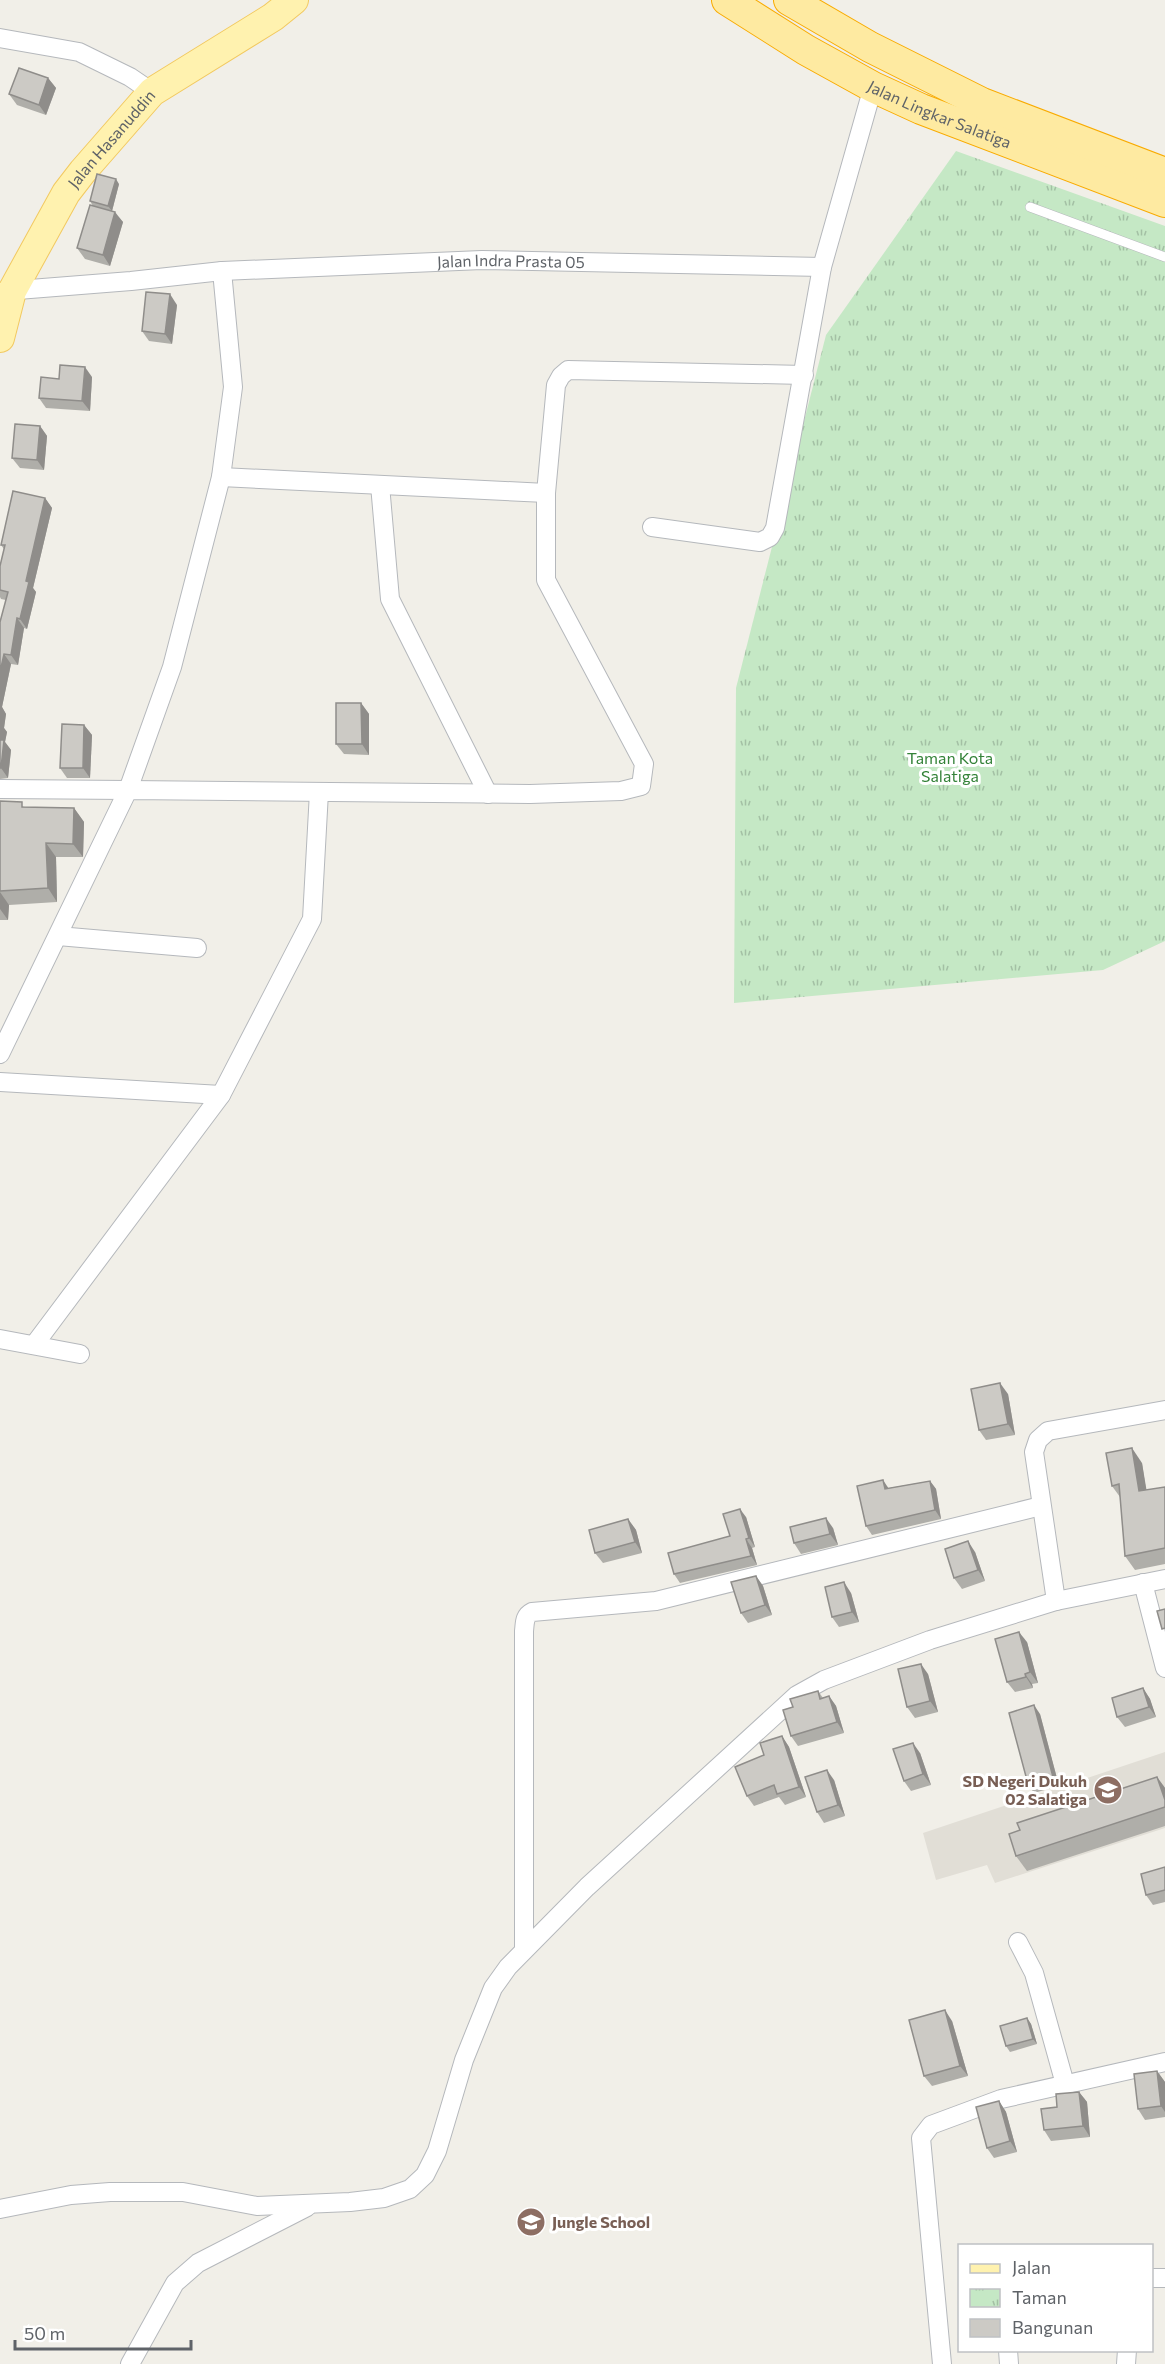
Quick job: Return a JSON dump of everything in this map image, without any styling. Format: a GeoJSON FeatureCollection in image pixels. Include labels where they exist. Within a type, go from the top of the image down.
{"type":"FeatureCollection","features":[{"type":"Feature","properties":{"kind":"highway","name":"Jalan Lingkar Salatiga"},"geometry":{"type":"LineString","coordinates":[[727,0],[806,50],[873,87],[921,109],[1165,202]]}},
{"type":"Feature","properties":{"kind":"highway","name":"Jalan Lingkar Salatiga"},"geometry":{"type":"LineString","coordinates":[[789,0],[870,47],[982,103],[1165,173]]}},
{"type":"Feature","properties":{"kind":"main road","name":"Jalan Hasanuddin"},"geometry":{"type":"LineString","coordinates":[[0,338],[6,291],[66,193],[152,92],[273,17],[294,0]]}},
{"type":"Feature","properties":{"kind":"street"},"geometry":{"type":"LineString","coordinates":[[0,38],[79,52],[130,77],[152,92]]}},
{"type":"Feature","properties":{"kind":"street"},"geometry":{"type":"LineString","coordinates":[[652,527],[760,542],[770,537],[775,528],[822,267],[873,87]]}},
{"type":"Feature","properties":{"kind":"street","name":"Jalan Indra Prasta 05"},"geometry":{"type":"LineString","coordinates":[[6,291],[222,271],[482,260],[822,267]]}},
{"type":"Feature","properties":{"kind":"street"},"geometry":{"type":"LineString","coordinates":[[0,1054],[128,790],[172,667],[220,477],[233,387],[222,271]]}},
{"type":"Feature","properties":{"kind":"street"},"geometry":{"type":"LineString","coordinates":[[0,789],[488,794],[621,791],[641,786],[644,764],[546,580],[546,493],[556,384],[568,370],[804,375]]}},
{"type":"Feature","properties":{"kind":"street"},"geometry":{"type":"LineString","coordinates":[[220,477],[546,493]]}},
{"type":"Feature","properties":{"kind":"street"},"geometry":{"type":"LineString","coordinates":[[380,485],[390,599],[488,794]]}},
{"type":"Feature","properties":{"kind":"street"},"geometry":{"type":"LineString","coordinates":[[34,1345],[221,1095],[312,919],[319,792]]}},
{"type":"Feature","properties":{"kind":"street"},"geometry":{"type":"LineString","coordinates":[[58,936],[197,948]]}},
{"type":"Feature","properties":{"kind":"street"},"geometry":{"type":"LineString","coordinates":[[0,1082],[221,1095]]}},
{"type":"Feature","properties":{"kind":"street"},"geometry":{"type":"LineString","coordinates":[[0,1339],[80,1354]]}},
{"type":"Feature","properties":{"kind":"street"},"geometry":{"type":"LineString","coordinates":[[1056,1601],[1034,1452],[1041,1435],[1048,1431],[1165,1410]]}},
{"type":"Feature","properties":{"kind":"street"},"geometry":{"type":"LineString","coordinates":[[524,1950],[524,1631],[525,1618],[528,1614],[656,1601],[1041,1506]]}},
{"type":"Feature","properties":{"kind":"street"},"geometry":{"type":"LineString","coordinates":[[0,2210],[71,2195],[110,2193],[183,2192],[249,2204],[311,2205],[384,2198],[410,2189],[425,2175],[436,2151],[464,2060],[493,1988],[524,1950],[586,1887],[806,1689],[930,1640],[1056,1601],[1165,1579]]}},
{"type":"Feature","properties":{"kind":"street"},"geometry":{"type":"LineString","coordinates":[[1143,1583],[1165,1668]]}},
{"type":"Feature","properties":{"kind":"street"},"geometry":{"type":"LineString","coordinates":[[1018,1942],[1034,1973],[1065,2084]]}},
{"type":"Feature","properties":{"kind":"street"},"geometry":{"type":"LineString","coordinates":[[942,2364],[921,2138],[931,2125],[1001,2099],[1165,2062]]}},
{"type":"Feature","properties":{"kind":"street"},"geometry":{"type":"LineString","coordinates":[[130,2364],[175,2283],[184,2273],[198,2263],[311,2205]]}},
{"type":"Feature","properties":{"kind":"lane"},"geometry":{"type":"LineString","coordinates":[[1030,207],[1165,257]]}},
{"type":"Feature","properties":{"kind":"shaded area","name":"SD Negeri Dukuh 02 Salatiga"},"geometry":{"type":"Polygon","coordinates":[[[1165,1752],[1165,1828],[995,1883],[987,1865],[936,1880],[923,1833],[1165,1752]]]}},
{"type":"Feature","properties":{"kind":"green space","name":"Taman Kota Salatiga"},"geometry":{"type":"Polygon","coordinates":[[[956,151],[1165,226],[1165,941],[1103,970],[734,1003],[736,688],[826,335],[956,151]]]}},
{"type":"Feature","properties":{"kind":"building"},"geometry":{"type":"Polygon","coordinates":[[[19,68],[48,78],[39,105],[9,94],[19,68]]]}},
{"type":"Feature","properties":{"kind":"building"},"geometry":{"type":"Polygon","coordinates":[[[97,174],[116,179],[108,206],[90,201],[97,174]]]}},
{"type":"Feature","properties":{"kind":"building"},"geometry":{"type":"Polygon","coordinates":[[[90,205],[115,212],[103,255],[77,248],[90,205]]]}},
{"type":"Feature","properties":{"kind":"building"},"geometry":{"type":"Polygon","coordinates":[[[146,292],[170,294],[165,334],[142,331],[146,292]]]}},
{"type":"Feature","properties":{"kind":"building"},"geometry":{"type":"Polygon","coordinates":[[[60,365],[85,367],[82,401],[39,398],[41,377],[59,379],[60,365]]]}},
{"type":"Feature","properties":{"kind":"building"},"geometry":{"type":"Polygon","coordinates":[[[15,424],[40,426],[37,460],[12,458],[15,424]]]}},
{"type":"Feature","properties":{"kind":"building"},"geometry":{"type":"Polygon","coordinates":[[[13,491],[45,498],[26,581],[29,582],[20,619],[17,618],[11,655],[4,654],[0,672],[0,622],[8,592],[0,590],[0,566],[5,545],[1,545],[13,491]]]}},
{"type":"Feature","properties":{"kind":"building"},"geometry":{"type":"Polygon","coordinates":[[[336,703],[361,703],[362,744],[336,744],[336,703]]]}},
{"type":"Feature","properties":{"kind":"building"},"geometry":{"type":"Polygon","coordinates":[[[62,724],[84,725],[83,768],[60,768],[62,724]]]}},
{"type":"Feature","properties":{"kind":"building"},"geometry":{"type":"Polygon","coordinates":[[[0,740],[4,740],[1,768],[0,768],[0,740]]]}},
{"type":"Feature","properties":{"kind":"building"},"geometry":{"type":"Polygon","coordinates":[[[0,801],[22,802],[22,807],[74,808],[73,844],[46,843],[48,888],[0,891],[0,801]]]}},
{"type":"Feature","properties":{"kind":"building"},"geometry":{"type":"Polygon","coordinates":[[[1000,1383],[1008,1424],[979,1430],[971,1389],[1000,1383]]]}},
{"type":"Feature","properties":{"kind":"building"},"geometry":{"type":"Polygon","coordinates":[[[1132,1448],[1139,1491],[1165,1487],[1165,1548],[1125,1556],[1119,1484],[1112,1486],[1106,1453],[1132,1448]]]}},
{"type":"Feature","properties":{"kind":"building"},"geometry":{"type":"Polygon","coordinates":[[[883,1480],[885,1489],[930,1481],[935,1510],[866,1526],[857,1486],[883,1480]]]}},
{"type":"Feature","properties":{"kind":"building"},"geometry":{"type":"Polygon","coordinates":[[[740,1509],[749,1538],[746,1539],[751,1556],[674,1574],[668,1553],[730,1536],[723,1514],[740,1509]]]}},
{"type":"Feature","properties":{"kind":"building"},"geometry":{"type":"Polygon","coordinates":[[[826,1518],[830,1534],[794,1543],[790,1527],[826,1518]]]}},
{"type":"Feature","properties":{"kind":"building"},"geometry":{"type":"Polygon","coordinates":[[[628,1519],[635,1542],[595,1553],[589,1530],[628,1519]]]}},
{"type":"Feature","properties":{"kind":"building"},"geometry":{"type":"Polygon","coordinates":[[[968,1541],[978,1570],[954,1578],[945,1549],[968,1541]]]}},
{"type":"Feature","properties":{"kind":"building"},"geometry":{"type":"Polygon","coordinates":[[[756,1576],[765,1605],[741,1613],[731,1582],[756,1576]]]}},
{"type":"Feature","properties":{"kind":"building"},"geometry":{"type":"Polygon","coordinates":[[[844,1582],[852,1612],[832,1617],[825,1587],[844,1582]]]}},
{"type":"Feature","properties":{"kind":"building"},"geometry":{"type":"Polygon","coordinates":[[[1165,1609],[1165,1628],[1162,1629],[1157,1611],[1165,1609]]]}},
{"type":"Feature","properties":{"kind":"building"},"geometry":{"type":"Polygon","coordinates":[[[1019,1632],[1030,1672],[1025,1674],[1026,1677],[1007,1682],[995,1639],[1019,1632]]]}},
{"type":"Feature","properties":{"kind":"building"},"geometry":{"type":"Polygon","coordinates":[[[921,1664],[930,1701],[907,1707],[898,1669],[921,1664]]]}},
{"type":"Feature","properties":{"kind":"building"},"geometry":{"type":"Polygon","coordinates":[[[1143,1688],[1149,1707],[1117,1717],[1112,1698],[1143,1688]]]}},
{"type":"Feature","properties":{"kind":"building"},"geometry":{"type":"Polygon","coordinates":[[[818,1691],[820,1699],[829,1696],[837,1722],[791,1736],[783,1710],[793,1707],[790,1699],[818,1691]]]}},
{"type":"Feature","properties":{"kind":"building"},"geometry":{"type":"Polygon","coordinates":[[[1034,1705],[1053,1777],[1028,1784],[1009,1713],[1034,1705]]]}},
{"type":"Feature","properties":{"kind":"building"},"geometry":{"type":"Polygon","coordinates":[[[782,1736],[799,1787],[777,1794],[774,1785],[747,1796],[735,1767],[764,1755],[760,1743],[782,1736]]]}},
{"type":"Feature","properties":{"kind":"building"},"geometry":{"type":"Polygon","coordinates":[[[913,1743],[923,1774],[904,1781],[893,1749],[913,1743]]]}},
{"type":"Feature","properties":{"kind":"building"},"geometry":{"type":"Polygon","coordinates":[[[827,1770],[838,1805],[817,1812],[805,1777],[827,1770]]]}},
{"type":"Feature","properties":{"kind":"building"},"geometry":{"type":"Polygon","coordinates":[[[1157,1777],[1165,1800],[1165,1807],[1016,1856],[1009,1834],[1020,1830],[1017,1823],[1157,1777]]]}},
{"type":"Feature","properties":{"kind":"building"},"geometry":{"type":"Polygon","coordinates":[[[1165,1867],[1165,1890],[1146,1895],[1141,1874],[1165,1867]]]}},
{"type":"Feature","properties":{"kind":"building"},"geometry":{"type":"Polygon","coordinates":[[[945,2010],[960,2066],[924,2076],[909,2020],[945,2010]]]}},
{"type":"Feature","properties":{"kind":"building"},"geometry":{"type":"Polygon","coordinates":[[[1027,2018],[1033,2039],[1006,2046],[1000,2026],[1027,2018]]]}},
{"type":"Feature","properties":{"kind":"building"},"geometry":{"type":"Polygon","coordinates":[[[1157,2071],[1161,2106],[1138,2109],[1134,2074],[1157,2071]]]}},
{"type":"Feature","properties":{"kind":"building"},"geometry":{"type":"Polygon","coordinates":[[[1079,2092],[1083,2126],[1044,2130],[1041,2109],[1057,2107],[1056,2094],[1079,2092]]]}},
{"type":"Feature","properties":{"kind":"building"},"geometry":{"type":"Polygon","coordinates":[[[999,2101],[1010,2141],[987,2148],[976,2107],[999,2101]]]}},
{"type":"Feature","properties":{"kind":"place","name":"SD Negeri Dukuh 02 Salatiga"},"geometry":{"type":"Point","coordinates":[1108,1790]}},
{"type":"Feature","properties":{"kind":"place","name":"Jungle School"},"geometry":{"type":"Point","coordinates":[531,2222]}}]}
